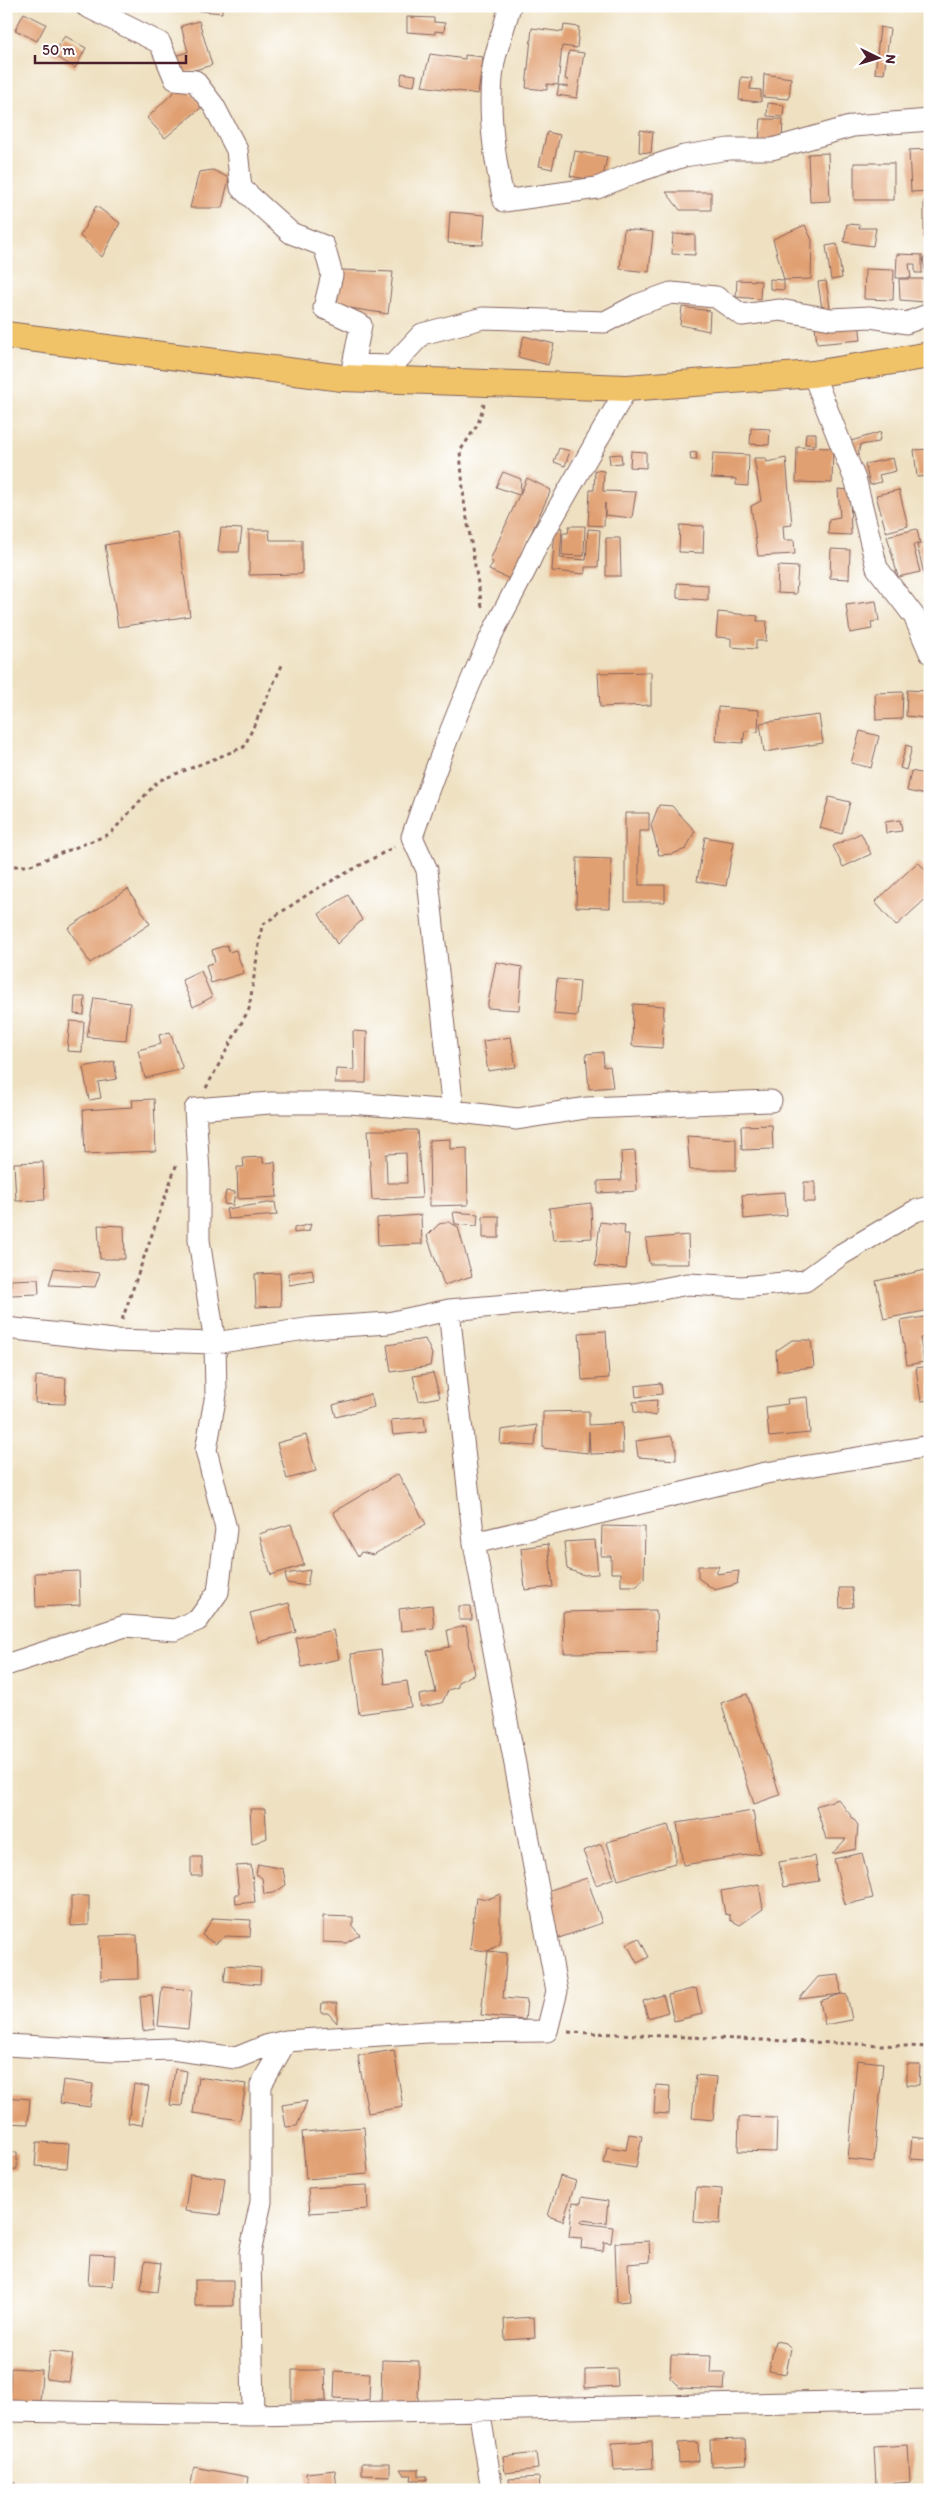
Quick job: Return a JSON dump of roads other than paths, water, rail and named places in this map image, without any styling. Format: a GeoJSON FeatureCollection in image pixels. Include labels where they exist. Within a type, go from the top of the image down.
{"type":"FeatureCollection","features":[{"type":"Feature","properties":{"kind":"main road"},"geometry":{"type":"LineString","coordinates":[[6,335],[342,378],[627,388],[813,374],[930,355]]}},
{"type":"Feature","properties":{"kind":"street"},"geometry":{"type":"LineString","coordinates":[[86,6],[160,42],[175,79],[195,82],[214,106],[237,150],[241,188],[291,233],[324,246],[332,275],[324,308],[361,325],[353,364],[392,366],[422,334],[483,318],[605,322],[637,304],[671,294],[716,297],[742,315],[780,310],[831,319],[870,317],[906,323],[930,314]]}},
{"type":"Feature","properties":{"kind":"street"},"geometry":{"type":"LineString","coordinates":[[510,6],[494,62],[492,89],[496,165],[504,201],[597,188],[633,173],[684,156],[729,149],[772,149],[853,126],[930,120]]}},
{"type":"Feature","properties":{"kind":"street"},"geometry":{"type":"LineString","coordinates":[[813,374],[856,482],[877,568],[914,616],[930,653]]}},
{"type":"Feature","properties":{"kind":"street"},"geometry":{"type":"LineString","coordinates":[[453,1111],[427,870],[412,837],[439,758],[488,643],[536,548],[627,388]]}},
{"type":"Feature","properties":{"kind":"street"},"geometry":{"type":"LineString","coordinates":[[6,1665],[125,1626],[175,1630],[198,1620],[218,1592],[226,1529],[206,1450],[216,1394],[215,1343],[199,1240],[199,1172],[195,1108],[270,1103],[350,1103],[453,1111],[517,1119],[586,1108],[771,1101]]}},
{"type":"Feature","properties":{"kind":"street"},"geometry":{"type":"LineString","coordinates":[[6,1328],[114,1340],[215,1343],[312,1328],[388,1323],[449,1310],[635,1294],[688,1284],[742,1287],[805,1280],[842,1254],[916,1211],[930,1207]]}},
{"type":"Feature","properties":{"kind":"street"},"geometry":{"type":"LineString","coordinates":[[6,2045],[113,2051],[171,2049],[236,2058],[266,2046],[286,2041],[428,2032],[547,2031],[556,1991],[474,1543],[449,1310]]}},
{"type":"Feature","properties":{"kind":"street"},"geometry":{"type":"LineString","coordinates":[[474,1543],[766,1473],[930,1446]]}},
{"type":"Feature","properties":{"kind":"street"},"geometry":{"type":"LineString","coordinates":[[253,2415],[250,2253],[262,2202],[261,2085],[286,2041]]}},
{"type":"Feature","properties":{"kind":"street"},"geometry":{"type":"LineString","coordinates":[[6,2411],[253,2415],[930,2400]]}},
{"type":"Feature","properties":{"kind":"street"},"geometry":{"type":"LineString","coordinates":[[478,2410],[492,2490]]}}]}
